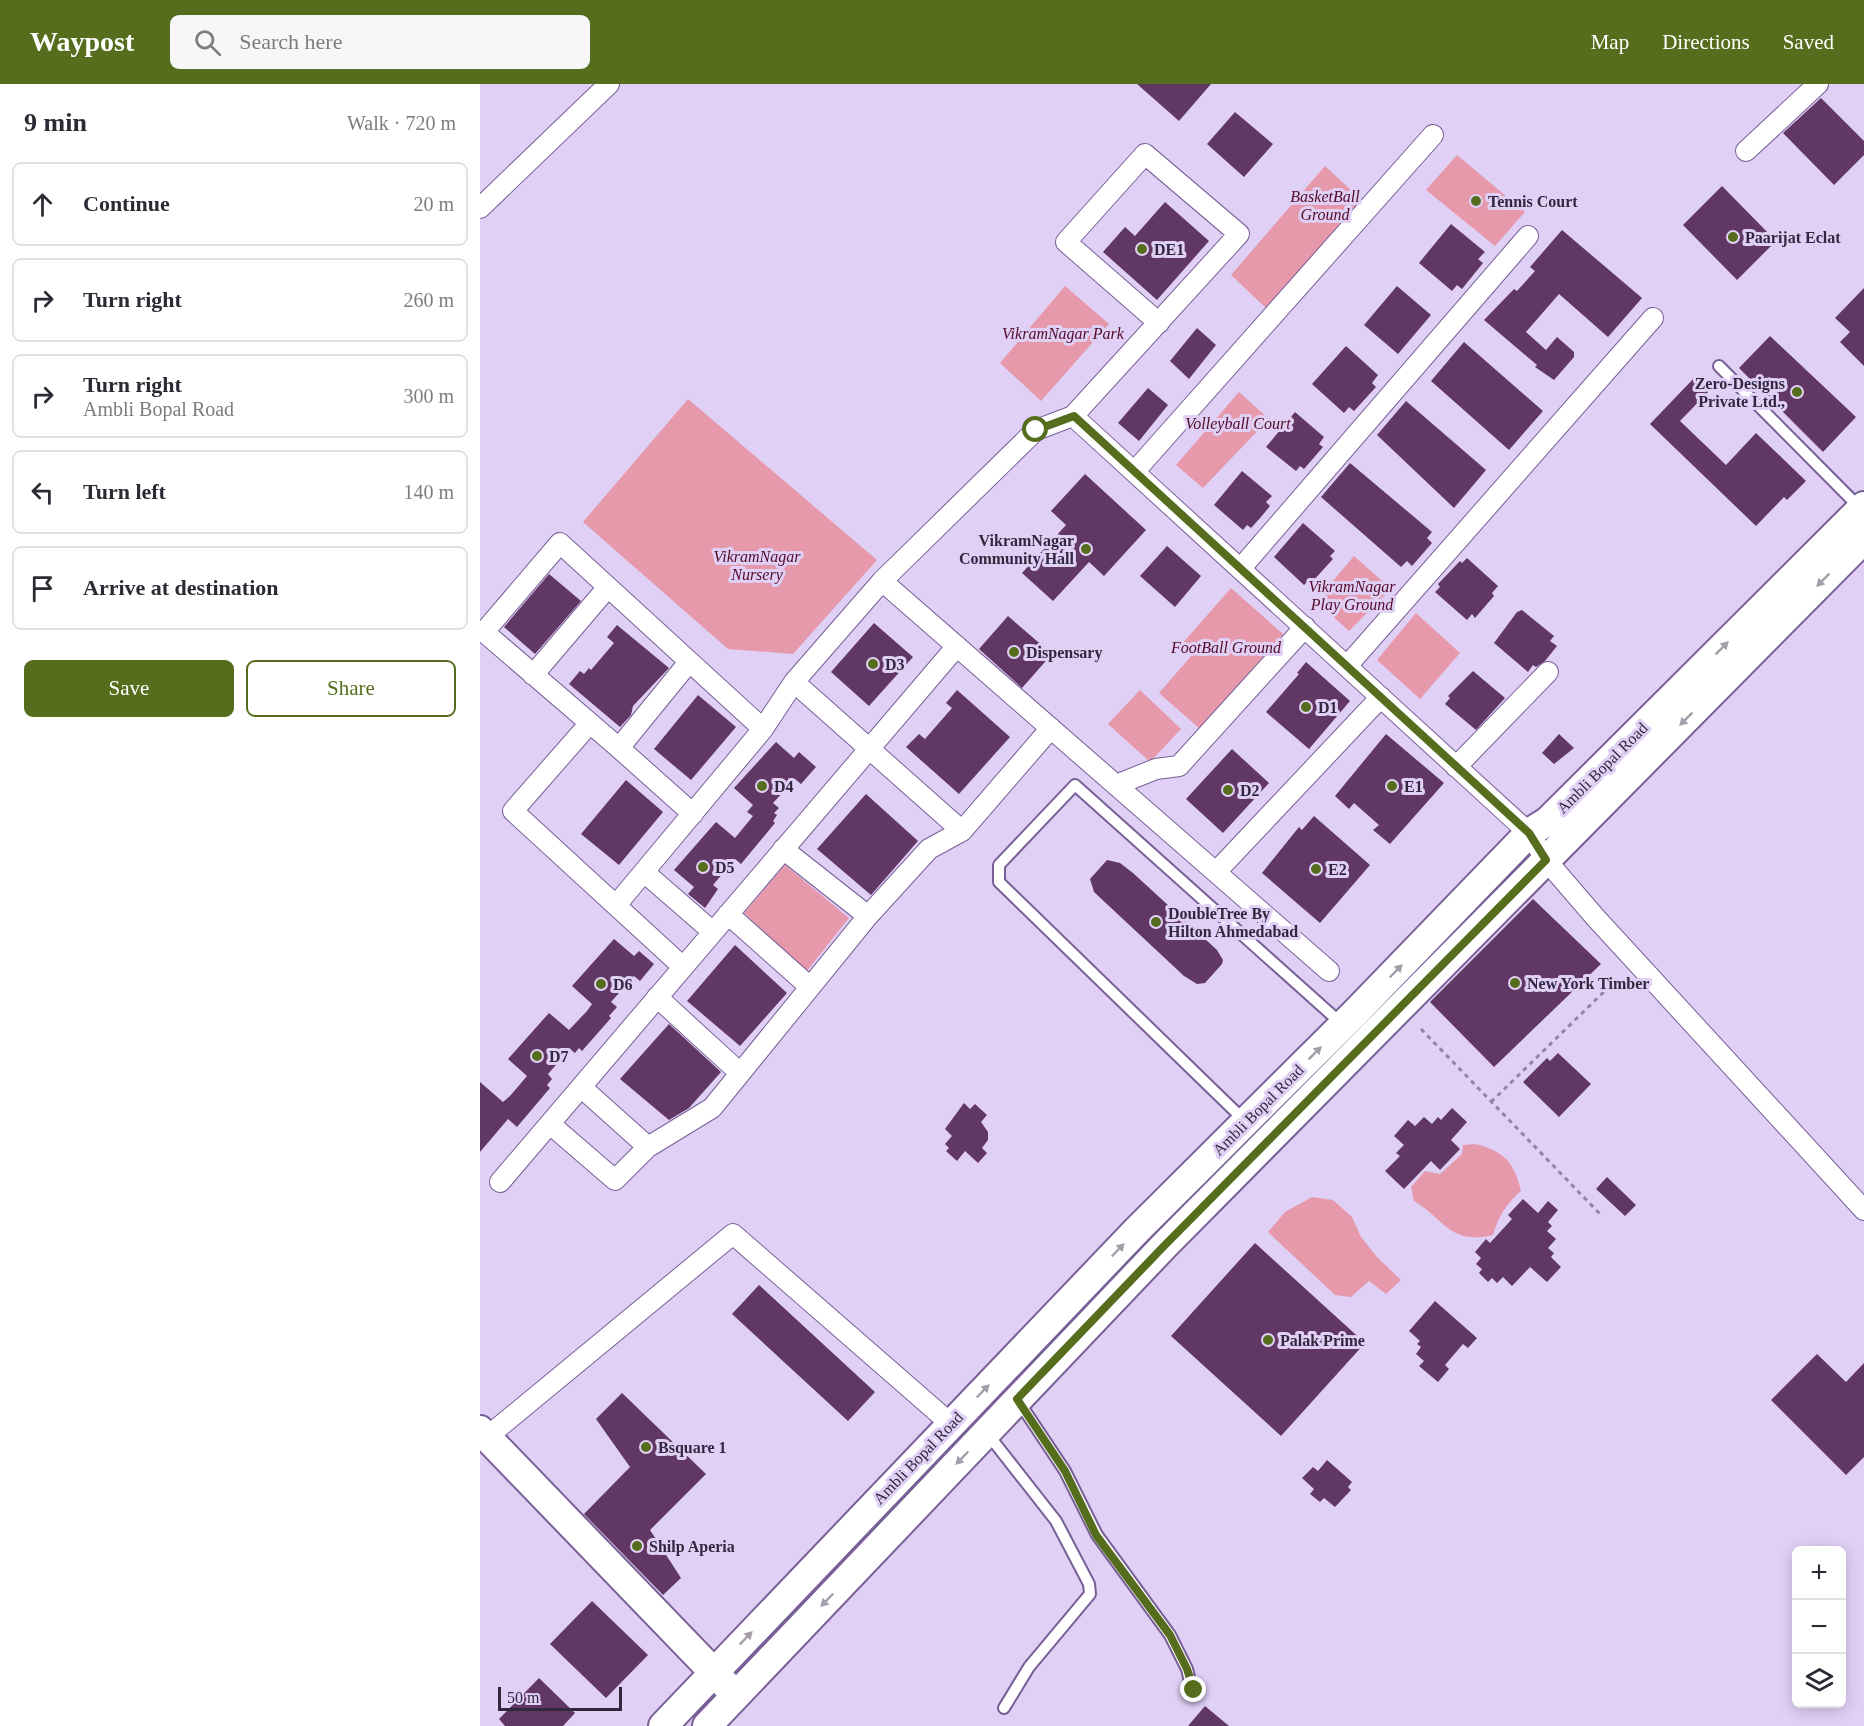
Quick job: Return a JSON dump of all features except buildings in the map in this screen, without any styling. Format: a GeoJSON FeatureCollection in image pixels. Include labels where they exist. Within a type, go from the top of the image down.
{"type":"FeatureCollection","features":[{"type":"Feature","properties":{"kind":"street"},"geometry":{"type":"LineString","coordinates":[[480,208],[609,84]]}},
{"type":"Feature","properties":{"kind":"street"},"geometry":{"type":"LineString","coordinates":[[1746,151],[1818,84]]}},
{"type":"Feature","properties":{"kind":"street"},"geometry":{"type":"LineString","coordinates":[[1135,471],[1433,135]]}},
{"type":"Feature","properties":{"kind":"street"},"geometry":{"type":"LineString","coordinates":[[617,904],[763,729],[794,682],[882,581],[1036,430],[1074,416],[1159,323],[1239,234],[1145,154],[1066,242],[1159,323]]}},
{"type":"Feature","properties":{"kind":"street"},"geometry":{"type":"LineString","coordinates":[[1241,568],[1528,236]]}},
{"type":"Feature","properties":{"kind":"street"},"geometry":{"type":"LineString","coordinates":[[1347,666],[1653,318]]}},
{"type":"Feature","properties":{"kind":"street"},"geometry":{"type":"LineString","coordinates":[[1074,416],[1529,833],[1546,860],[1864,1210]]}},
{"type":"Feature","properties":{"kind":"street","name":"Ambli Bopal Road"},"geometry":{"type":"LineString","coordinates":[[663,1726],[1137,1230],[1344,1025],[1529,833],[1548,821],[1863,508]]}},
{"type":"Feature","properties":{"kind":"street","name":"Ambli Bopal Road"},"geometry":{"type":"LineString","coordinates":[[707,1726],[1164,1246],[1864,539]]}},
{"type":"Feature","properties":{"kind":"street"},"geometry":{"type":"LineString","coordinates":[[693,814],[484,633],[560,543],[763,729]]}},
{"type":"Feature","properties":{"kind":"street"},"geometry":{"type":"LineString","coordinates":[[882,581],[1329,971]]}},
{"type":"Feature","properties":{"kind":"street"},"geometry":{"type":"LineString","coordinates":[[533,675],[608,587]]}},
{"type":"Feature","properties":{"kind":"street"},"geometry":{"type":"LineString","coordinates":[[1116,785],[1156,769],[1179,766],[1305,627]]}},
{"type":"Feature","properties":{"kind":"street"},"geometry":{"type":"LineString","coordinates":[[500,1182],[957,646]]}},
{"type":"Feature","properties":{"kind":"street"},"geometry":{"type":"LineString","coordinates":[[619,748],[689,662]]}},
{"type":"Feature","properties":{"kind":"street"},"geometry":{"type":"LineString","coordinates":[[1456,766],[1548,672]]}},
{"type":"Feature","properties":{"kind":"street"},"geometry":{"type":"LineString","coordinates":[[794,682],[962,831]]}},
{"type":"Feature","properties":{"kind":"street"},"geometry":{"type":"LineString","coordinates":[[1216,872],[1381,697]]}},
{"type":"Feature","properties":{"kind":"street"},"geometry":{"type":"LineString","coordinates":[[590,723],[513,811],[617,904],[683,968]]}},
{"type":"Feature","properties":{"kind":"street"},"geometry":{"type":"LineString","coordinates":[[550,1124],[615,1180],[648,1146],[712,1108],[868,916],[929,849],[962,831],[1051,728]]}},
{"type":"Feature","properties":{"kind":"street"},"geometry":{"type":"LineString","coordinates":[[783,849],[868,916]]}},
{"type":"Feature","properties":{"kind":"street"},"geometry":{"type":"LineString","coordinates":[[644,872],[713,932]]}},
{"type":"Feature","properties":{"kind":"street"},"geometry":{"type":"LineString","coordinates":[[728,914],[810,987]]}},
{"type":"Feature","properties":{"kind":"street"},"geometry":{"type":"LineString","coordinates":[[657,998],[740,1073]]}},
{"type":"Feature","properties":{"kind":"street"},"geometry":{"type":"LineString","coordinates":[[581,1087],[648,1146]]}},
{"type":"Feature","properties":{"kind":"street"},"geometry":{"type":"LineString","coordinates":[[737,1695],[713,1673],[484,1434],[733,1234],[951,1424]]}},
{"type":"Feature","properties":{"kind":"lane"},"geometry":{"type":"LineString","coordinates":[[1719,366],[1863,508]]}},
{"type":"Feature","properties":{"kind":"lane"},"geometry":{"type":"LineString","coordinates":[[1246,1122],[999,882],[999,865],[1075,785],[1344,1025]]}},
{"type":"Feature","properties":{"kind":"lane"},"geometry":{"type":"LineString","coordinates":[[1017,1399],[1065,1471],[1096,1535],[1170,1635],[1187,1669],[1193,1694]]}},
{"type":"Feature","properties":{"kind":"lane"},"geometry":{"type":"LineString","coordinates":[[986,1432],[1056,1521],[1086,1577],[1090,1594],[1029,1667],[1004,1708]]}},
{"type":"Feature","properties":{"kind":"path"},"geometry":{"type":"LineString","coordinates":[[1491,1102],[1616,980]]}},
{"type":"Feature","properties":{"kind":"path"},"geometry":{"type":"LineString","coordinates":[[1421,1029],[1601,1215]]}},
{"type":"Feature","properties":{"kind":"green space","name":"Tennis Court"},"geometry":{"type":"Polygon","coordinates":[[[1457,155],[1525,212],[1495,246],[1426,190],[1457,155]]]}},
{"type":"Feature","properties":{"kind":"green space","name":"BasketBall Ground"},"geometry":{"type":"Polygon","coordinates":[[[1325,166],[1363,201],[1268,310],[1231,275],[1325,166]]]}},
{"type":"Feature","properties":{"kind":"green space","name":"VikramNagar Park"},"geometry":{"type":"Polygon","coordinates":[[[1065,286],[1109,324],[1041,401],[1000,363],[1065,286]]]}},
{"type":"Feature","properties":{"kind":"green space","name":"Volleyball Court"},"geometry":{"type":"Polygon","coordinates":[[[1239,392],[1269,419],[1203,488],[1176,465],[1239,392]]]}},
{"type":"Feature","properties":{"kind":"green space","name":"VikramNagar Nursery"},"geometry":{"type":"Polygon","coordinates":[[[688,399],[877,560],[793,654],[728,649],[583,522],[688,399]]]}},
{"type":"Feature","properties":{"kind":"green space","name":"VikramNagar Play Ground"},"geometry":{"type":"Polygon","coordinates":[[[1354,556],[1391,589],[1349,631],[1316,601],[1354,556]]]}},
{"type":"Feature","properties":{"kind":"green space","name":"FootBall Ground"},"geometry":{"type":"Polygon","coordinates":[[[1231,588],[1283,634],[1200,729],[1159,693],[1192,655],[1181,645],[1231,588]]]}},
{"type":"Feature","properties":{"kind":"green space"},"geometry":{"type":"Polygon","coordinates":[[[1416,613],[1460,653],[1420,699],[1377,660],[1416,613]]]}},
{"type":"Feature","properties":{"kind":"green space"},"geometry":{"type":"Polygon","coordinates":[[[1140,690],[1181,729],[1150,762],[1108,724],[1140,690]]]}},
{"type":"Feature","properties":{"kind":"green space"},"geometry":{"type":"Polygon","coordinates":[[[785,865],[849,918],[807,971],[744,913],[785,865]]]}},
{"type":"Feature","properties":{"kind":"green space"},"geometry":{"type":"Polygon","coordinates":[[[1475,1144],[1493,1150],[1506,1159],[1515,1172],[1521,1191],[1504,1211],[1493,1235],[1467,1237],[1449,1229],[1414,1201],[1411,1187],[1425,1171],[1440,1174],[1462,1154],[1463,1145],[1475,1144]]]}},
{"type":"Feature","properties":{"kind":"green space"},"geometry":{"type":"Polygon","coordinates":[[[1312,1197],[1333,1200],[1352,1217],[1361,1237],[1377,1257],[1401,1280],[1386,1294],[1369,1281],[1351,1297],[1335,1295],[1268,1232],[1285,1212],[1312,1197]]]}},
{"type":"Feature","properties":{"kind":"place","name":"Tennis Court"},"geometry":{"type":"Point","coordinates":[1476,201]}},
{"type":"Feature","properties":{"kind":"place","name":"Paarijat Eclat"},"geometry":{"type":"Point","coordinates":[1733,237]}},
{"type":"Feature","properties":{"kind":"place","name":"DE1"},"geometry":{"type":"Point","coordinates":[1142,249]}},
{"type":"Feature","properties":{"kind":"place","name":"Zero-Designs Private Ltd.,"},"geometry":{"type":"Point","coordinates":[1797,392]}},
{"type":"Feature","properties":{"kind":"place","name":"VikramNagar Community Hall"},"geometry":{"type":"Point","coordinates":[1086,549]}},
{"type":"Feature","properties":{"kind":"place","name":"Dispensary"},"geometry":{"type":"Point","coordinates":[1014,652]}},
{"type":"Feature","properties":{"kind":"place","name":"D3"},"geometry":{"type":"Point","coordinates":[873,664]}},
{"type":"Feature","properties":{"kind":"place","name":"D1"},"geometry":{"type":"Point","coordinates":[1306,707]}},
{"type":"Feature","properties":{"kind":"place","name":"D4"},"geometry":{"type":"Point","coordinates":[762,786]}},
{"type":"Feature","properties":{"kind":"place","name":"E1"},"geometry":{"type":"Point","coordinates":[1392,786]}},
{"type":"Feature","properties":{"kind":"place","name":"D2"},"geometry":{"type":"Point","coordinates":[1228,790]}},
{"type":"Feature","properties":{"kind":"place","name":"D5"},"geometry":{"type":"Point","coordinates":[703,867]}},
{"type":"Feature","properties":{"kind":"place","name":"E2"},"geometry":{"type":"Point","coordinates":[1316,869]}},
{"type":"Feature","properties":{"kind":"place","name":"DoubleTree By Hilton Ahmedabad"},"geometry":{"type":"Point","coordinates":[1156,922]}},
{"type":"Feature","properties":{"kind":"place","name":"New York Timber"},"geometry":{"type":"Point","coordinates":[1515,983]}},
{"type":"Feature","properties":{"kind":"place","name":"D6"},"geometry":{"type":"Point","coordinates":[601,984]}},
{"type":"Feature","properties":{"kind":"place","name":"D7"},"geometry":{"type":"Point","coordinates":[537,1056]}},
{"type":"Feature","properties":{"kind":"place","name":"Palak Prime"},"geometry":{"type":"Point","coordinates":[1268,1340]}},
{"type":"Feature","properties":{"kind":"place","name":"Bsquare 1"},"geometry":{"type":"Point","coordinates":[646,1447]}},
{"type":"Feature","properties":{"kind":"place","name":"Shilp Aperia"},"geometry":{"type":"Point","coordinates":[637,1546]}},
{"type":"Feature","properties":{"kind":"route"},"geometry":{"type":"LineString","coordinates":[[1036,430],[1074,416],[1529,833],[1546,860],[1164,1246],[1017,1399],[1048,1442],[1065,1471],[1096,1535],[1170,1635],[1187,1669],[1194,1690]]}}]}
